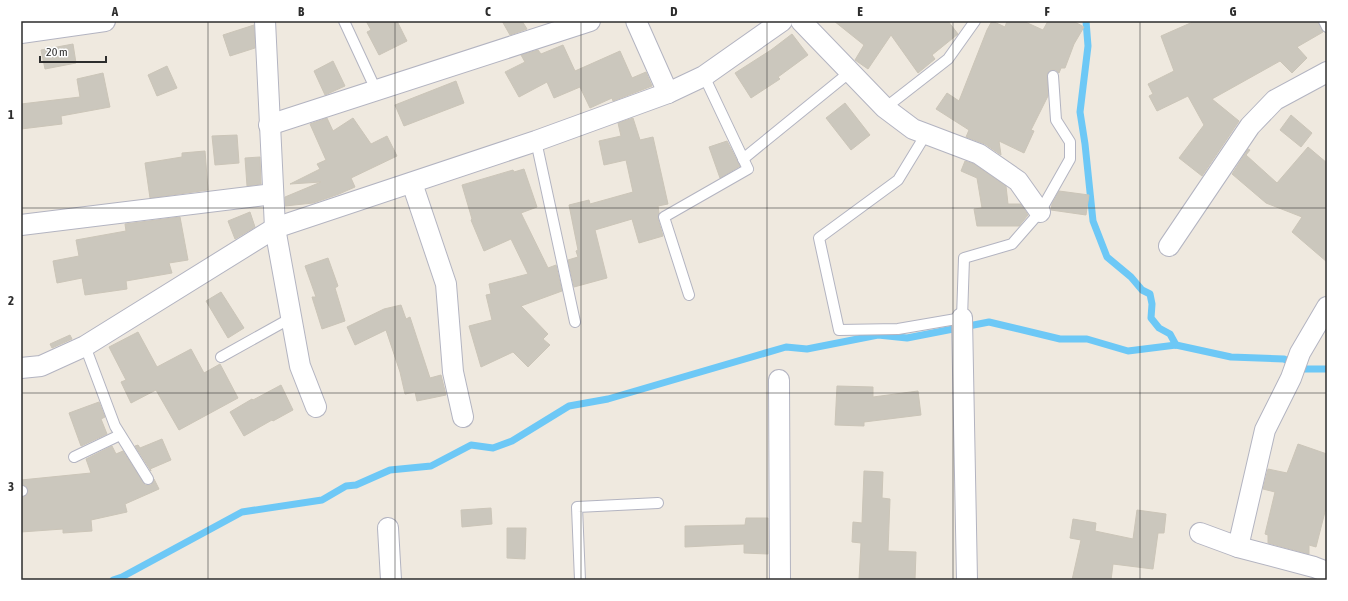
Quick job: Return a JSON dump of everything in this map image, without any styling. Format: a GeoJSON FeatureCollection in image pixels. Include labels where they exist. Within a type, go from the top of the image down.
{"type":"FeatureCollection","features":[{"type":"Feature","properties":{"kind":"street"},"geometry":{"type":"LineString","coordinates":[[21,33],[105,21]]}},
{"type":"Feature","properties":{"kind":"street"},"geometry":{"type":"LineString","coordinates":[[265,21],[275,228],[300,366],[316,407]]}},
{"type":"Feature","properties":{"kind":"street"},"geometry":{"type":"LineString","coordinates":[[269,125],[590,21]]}},
{"type":"Feature","properties":{"kind":"street"},"geometry":{"type":"LineString","coordinates":[[636,21],[668,93]]}},
{"type":"Feature","properties":{"kind":"street"},"geometry":{"type":"LineString","coordinates":[[21,368],[41,366],[85,346],[275,228],[536,141],[668,93],[704,76],[782,21]]}},
{"type":"Feature","properties":{"kind":"street"},"geometry":{"type":"LineString","coordinates":[[807,23],[850,72],[885,108],[913,129],[980,154],[1018,181],[1040,212]]}},
{"type":"Feature","properties":{"kind":"street"},"geometry":{"type":"LineString","coordinates":[[1169,246],[1250,126],[1275,100],[1327,72]]}},
{"type":"Feature","properties":{"kind":"street"},"geometry":{"type":"LineString","coordinates":[[412,183],[446,284],[453,372],[463,417]]}},
{"type":"Feature","properties":{"kind":"street"},"geometry":{"type":"LineString","coordinates":[[21,225],[273,194]]}},
{"type":"Feature","properties":{"kind":"street"},"geometry":{"type":"LineString","coordinates":[[1238,547],[1265,430],[1291,378],[1300,353],[1327,307]]}},
{"type":"Feature","properties":{"kind":"street"},"geometry":{"type":"LineString","coordinates":[[963,324],[967,580]]}},
{"type":"Feature","properties":{"kind":"street"},"geometry":{"type":"LineString","coordinates":[[779,380],[780,580]]}},
{"type":"Feature","properties":{"kind":"street"},"geometry":{"type":"LineString","coordinates":[[388,528],[391,580]]}},
{"type":"Feature","properties":{"kind":"street"},"geometry":{"type":"LineString","coordinates":[[1200,533],[1317,573]]}},
{"type":"Feature","properties":{"kind":"lane"},"geometry":{"type":"LineString","coordinates":[[344,21],[376,90]]}},
{"type":"Feature","properties":{"kind":"lane"},"geometry":{"type":"LineString","coordinates":[[885,108],[948,60],[975,21]]}},
{"type":"Feature","properties":{"kind":"lane"},"geometry":{"type":"LineString","coordinates":[[1324,21],[1327,27]]}},
{"type":"Feature","properties":{"kind":"lane"},"geometry":{"type":"LineString","coordinates":[[743,159],[850,72]]}},
{"type":"Feature","properties":{"kind":"lane"},"geometry":{"type":"LineString","coordinates":[[689,295],[664,217],[748,169],[704,76]]}},
{"type":"Feature","properties":{"kind":"lane"},"geometry":{"type":"LineString","coordinates":[[926,134],[898,180],[820,238],[839,330],[898,329],[963,324],[964,258],[1012,244],[1040,212],[1070,158],[1070,142],[1056,120],[1053,76]]}},
{"type":"Feature","properties":{"kind":"lane"},"geometry":{"type":"LineString","coordinates":[[536,141],[575,322]]}},
{"type":"Feature","properties":{"kind":"lane"},"geometry":{"type":"LineString","coordinates":[[221,357],[291,318]]}},
{"type":"Feature","properties":{"kind":"lane"},"geometry":{"type":"LineString","coordinates":[[85,346],[115,426],[148,479]]}},
{"type":"Feature","properties":{"kind":"lane"},"geometry":{"type":"LineString","coordinates":[[74,457],[120,435]]}},
{"type":"Feature","properties":{"kind":"lane"},"geometry":{"type":"LineString","coordinates":[[580,580],[576,507],[658,503]]}},
{"type":"Feature","properties":{"kind":"building"},"geometry":{"type":"Polygon","coordinates":[[[366,21],[397,21],[407,41],[379,55],[367,32],[371,30],[366,21]]]}},
{"type":"Feature","properties":{"kind":"building"},"geometry":{"type":"Polygon","coordinates":[[[502,21],[522,21],[527,29],[510,35],[502,21]]]}},
{"type":"Feature","properties":{"kind":"building"},"geometry":{"type":"Polygon","coordinates":[[[834,21],[948,21],[958,34],[932,55],[935,59],[918,73],[891,35],[868,69],[855,60],[864,45],[834,21]]]}},
{"type":"Feature","properties":{"kind":"building"},"geometry":{"type":"Polygon","coordinates":[[[992,21],[1005,27],[1007,21],[1023,21],[1043,30],[1048,21],[1073,21],[1084,27],[1074,44],[1065,68],[1061,68],[1059,73],[1056,70],[1053,70],[1049,71],[1047,74],[1048,96],[1031,130],[1034,131],[1024,153],[999,141],[1001,155],[985,144],[966,137],[969,130],[936,109],[947,93],[959,101],[992,21]]]}},
{"type":"Feature","properties":{"kind":"building"},"geometry":{"type":"Polygon","coordinates":[[[1195,21],[1318,21],[1323,32],[1297,47],[1307,58],[1292,73],[1280,61],[1212,99],[1239,121],[1202,176],[1179,158],[1204,125],[1188,96],[1157,111],[1149,96],[1153,94],[1148,84],[1174,71],[1161,36],[1195,21]]]}},
{"type":"Feature","properties":{"kind":"building"},"geometry":{"type":"Polygon","coordinates":[[[254,25],[255,48],[230,56],[223,35],[254,25]]]}},
{"type":"Feature","properties":{"kind":"building"},"geometry":{"type":"Polygon","coordinates":[[[792,34],[808,55],[778,77],[780,79],[751,98],[735,73],[771,50],[792,34]]]}},
{"type":"Feature","properties":{"kind":"building"},"geometry":{"type":"Polygon","coordinates":[[[73,44],[76,63],[45,69],[41,50],[73,44]]]}},
{"type":"Feature","properties":{"kind":"building"},"geometry":{"type":"Polygon","coordinates":[[[563,45],[575,71],[620,51],[632,78],[646,72],[652,86],[613,101],[612,98],[590,108],[580,87],[554,98],[547,82],[519,97],[505,72],[525,62],[521,55],[538,50],[541,54],[563,45]]]}},
{"type":"Feature","properties":{"kind":"building"},"geometry":{"type":"Polygon","coordinates":[[[333,61],[345,86],[325,95],[314,71],[333,61]]]}},
{"type":"Feature","properties":{"kind":"building"},"geometry":{"type":"Polygon","coordinates":[[[167,66],[177,88],[157,96],[148,75],[167,66]]]}},
{"type":"Feature","properties":{"kind":"building"},"geometry":{"type":"Polygon","coordinates":[[[103,73],[110,107],[61,116],[62,124],[21,129],[21,104],[80,97],[77,79],[103,73]]]}},
{"type":"Feature","properties":{"kind":"building"},"geometry":{"type":"Polygon","coordinates":[[[456,81],[464,103],[404,126],[395,105],[456,81]]]}},
{"type":"Feature","properties":{"kind":"building"},"geometry":{"type":"Polygon","coordinates":[[[845,103],[870,135],[851,150],[826,118],[845,103]]]}},
{"type":"Feature","properties":{"kind":"building"},"geometry":{"type":"Polygon","coordinates":[[[1291,115],[1312,133],[1301,147],[1280,130],[1291,115]]]}},
{"type":"Feature","properties":{"kind":"building"},"geometry":{"type":"Polygon","coordinates":[[[327,118],[333,131],[353,118],[371,144],[387,136],[397,156],[351,178],[355,187],[313,203],[285,206],[285,197],[321,182],[290,184],[320,169],[317,164],[326,160],[310,124],[327,118]]]}},
{"type":"Feature","properties":{"kind":"building"},"geometry":{"type":"Polygon","coordinates":[[[633,118],[640,140],[653,137],[668,204],[658,206],[658,219],[663,236],[639,243],[632,219],[595,230],[607,278],[574,287],[568,260],[578,257],[576,251],[578,250],[569,205],[589,200],[590,204],[633,192],[626,160],[604,165],[599,141],[621,136],[618,123],[633,118]]]}},
{"type":"Feature","properties":{"kind":"building"},"geometry":{"type":"Polygon","coordinates":[[[237,135],[239,163],[215,165],[212,136],[237,135]]]}},
{"type":"Feature","properties":{"kind":"building"},"geometry":{"type":"Polygon","coordinates":[[[727,141],[740,166],[720,178],[709,147],[727,141]]]}},
{"type":"Feature","properties":{"kind":"building"},"geometry":{"type":"Polygon","coordinates":[[[1308,147],[1327,163],[1327,262],[1292,232],[1302,217],[1266,203],[1232,174],[1248,149],[1250,150],[1246,155],[1277,183],[1308,147]]]}},
{"type":"Feature","properties":{"kind":"building"},"geometry":{"type":"Polygon","coordinates":[[[205,151],[208,190],[150,198],[145,163],[182,157],[182,153],[205,151]]]}},
{"type":"Feature","properties":{"kind":"building"},"geometry":{"type":"Polygon","coordinates":[[[260,157],[261,184],[247,186],[245,158],[260,157]]]}},
{"type":"Feature","properties":{"kind":"building"},"geometry":{"type":"Polygon","coordinates":[[[965,161],[974,164],[1006,186],[1008,204],[1021,204],[1028,215],[1019,226],[977,226],[974,209],[982,208],[977,178],[961,171],[965,161]]]}},
{"type":"Feature","properties":{"kind":"building"},"geometry":{"type":"Polygon","coordinates":[[[524,169],[537,207],[521,213],[548,268],[556,265],[562,291],[521,306],[548,334],[543,339],[550,345],[528,367],[513,352],[481,367],[469,326],[492,320],[486,295],[491,294],[489,284],[528,274],[511,239],[484,251],[471,220],[472,219],[462,185],[513,170],[514,172],[524,169]]]}},
{"type":"Feature","properties":{"kind":"building"},"geometry":{"type":"Polygon","coordinates":[[[1059,191],[1089,195],[1086,215],[1051,210],[1052,204],[1059,191]]]}},
{"type":"Feature","properties":{"kind":"building"},"geometry":{"type":"Polygon","coordinates":[[[250,212],[255,227],[235,239],[228,221],[250,212]]]}},
{"type":"Feature","properties":{"kind":"building"},"geometry":{"type":"Polygon","coordinates":[[[180,217],[188,260],[169,263],[172,273],[126,281],[127,289],[85,295],[82,278],[57,283],[53,261],[79,256],[76,240],[126,231],[125,224],[180,217]]]}},
{"type":"Feature","properties":{"kind":"building"},"geometry":{"type":"Polygon","coordinates":[[[328,258],[338,286],[335,288],[345,321],[322,329],[312,297],[316,297],[305,266],[328,258]]]}},
{"type":"Feature","properties":{"kind":"building"},"geometry":{"type":"Polygon","coordinates":[[[221,292],[244,328],[228,338],[206,301],[221,292]]]}},
{"type":"Feature","properties":{"kind":"building"},"geometry":{"type":"Polygon","coordinates":[[[401,305],[406,319],[410,317],[430,378],[441,375],[446,395],[417,401],[415,392],[405,394],[400,372],[386,330],[355,345],[347,327],[384,309],[401,305]]]}},
{"type":"Feature","properties":{"kind":"building"},"geometry":{"type":"Polygon","coordinates":[[[138,332],[157,367],[191,349],[204,373],[220,364],[238,398],[179,430],[156,390],[131,403],[121,382],[126,380],[109,347],[138,332]]]}},
{"type":"Feature","properties":{"kind":"building"},"geometry":{"type":"Polygon","coordinates":[[[70,335],[72,339],[52,348],[50,344],[70,335]]]}},
{"type":"Feature","properties":{"kind":"building"},"geometry":{"type":"Polygon","coordinates":[[[281,385],[293,410],[244,436],[230,412],[281,385]]]}},
{"type":"Feature","properties":{"kind":"building"},"geometry":{"type":"Polygon","coordinates":[[[837,386],[873,387],[873,397],[918,391],[921,415],[864,422],[864,426],[835,425],[837,386]]]}},
{"type":"Feature","properties":{"kind":"building"},"geometry":{"type":"Polygon","coordinates":[[[99,402],[105,417],[101,419],[107,434],[81,446],[69,413],[99,402]]]}},
{"type":"Feature","properties":{"kind":"building"},"geometry":{"type":"Polygon","coordinates":[[[162,439],[171,460],[150,469],[151,471],[135,446],[138,445],[140,448],[162,439]]]}},
{"type":"Feature","properties":{"kind":"building"},"geometry":{"type":"Polygon","coordinates":[[[1298,444],[1327,454],[1327,504],[1316,547],[1309,545],[1309,554],[1268,543],[1268,535],[1265,534],[1275,492],[1263,489],[1268,469],[1287,473],[1298,444]]]}},
{"type":"Feature","properties":{"kind":"building"},"geometry":{"type":"Polygon","coordinates":[[[112,446],[116,454],[123,451],[145,485],[151,485],[154,479],[159,489],[125,504],[127,512],[91,520],[92,531],[63,533],[63,529],[21,532],[21,498],[26,496],[28,491],[26,486],[21,484],[21,480],[91,473],[86,459],[112,446]]]}},
{"type":"Feature","properties":{"kind":"building"},"geometry":{"type":"Polygon","coordinates":[[[864,471],[883,472],[882,498],[890,499],[888,551],[916,552],[915,580],[859,580],[861,543],[852,542],[853,522],[862,523],[864,471]]]}},
{"type":"Feature","properties":{"kind":"building"},"geometry":{"type":"Polygon","coordinates":[[[491,508],[492,524],[462,527],[461,510],[491,508]]]}},
{"type":"Feature","properties":{"kind":"building"},"geometry":{"type":"Polygon","coordinates":[[[1137,510],[1166,514],[1164,533],[1158,533],[1153,569],[1113,564],[1111,580],[1072,580],[1081,540],[1070,538],[1073,519],[1096,523],[1095,531],[1133,539],[1137,510]]]}},
{"type":"Feature","properties":{"kind":"building"},"geometry":{"type":"Polygon","coordinates":[[[746,518],[768,518],[768,554],[744,553],[744,544],[685,547],[685,526],[745,525],[746,518]]]}},
{"type":"Feature","properties":{"kind":"building"},"geometry":{"type":"Polygon","coordinates":[[[507,528],[526,528],[525,559],[507,558],[507,528]]]}},
{"type":"Feature","properties":{"kind":"waterway"},"geometry":{"type":"LineString","coordinates":[[1086,21],[1088,46],[1080,112],[1093,221],[1107,257],[1131,277],[1142,290],[1150,294],[1152,304],[1151,318],[1159,328],[1170,334],[1176,345]]}},
{"type":"Feature","properties":{"kind":"waterway"},"geometry":{"type":"LineString","coordinates":[[113,580],[122,577],[242,512],[322,500],[346,486],[356,485],[390,470],[431,466],[471,445],[493,448],[512,441],[569,406],[608,399],[786,347],[807,349],[878,335],[907,338],[989,322],[1060,339],[1087,339],[1128,351],[1176,345],[1231,357],[1284,359],[1305,369],[1327,369]]}}]}
